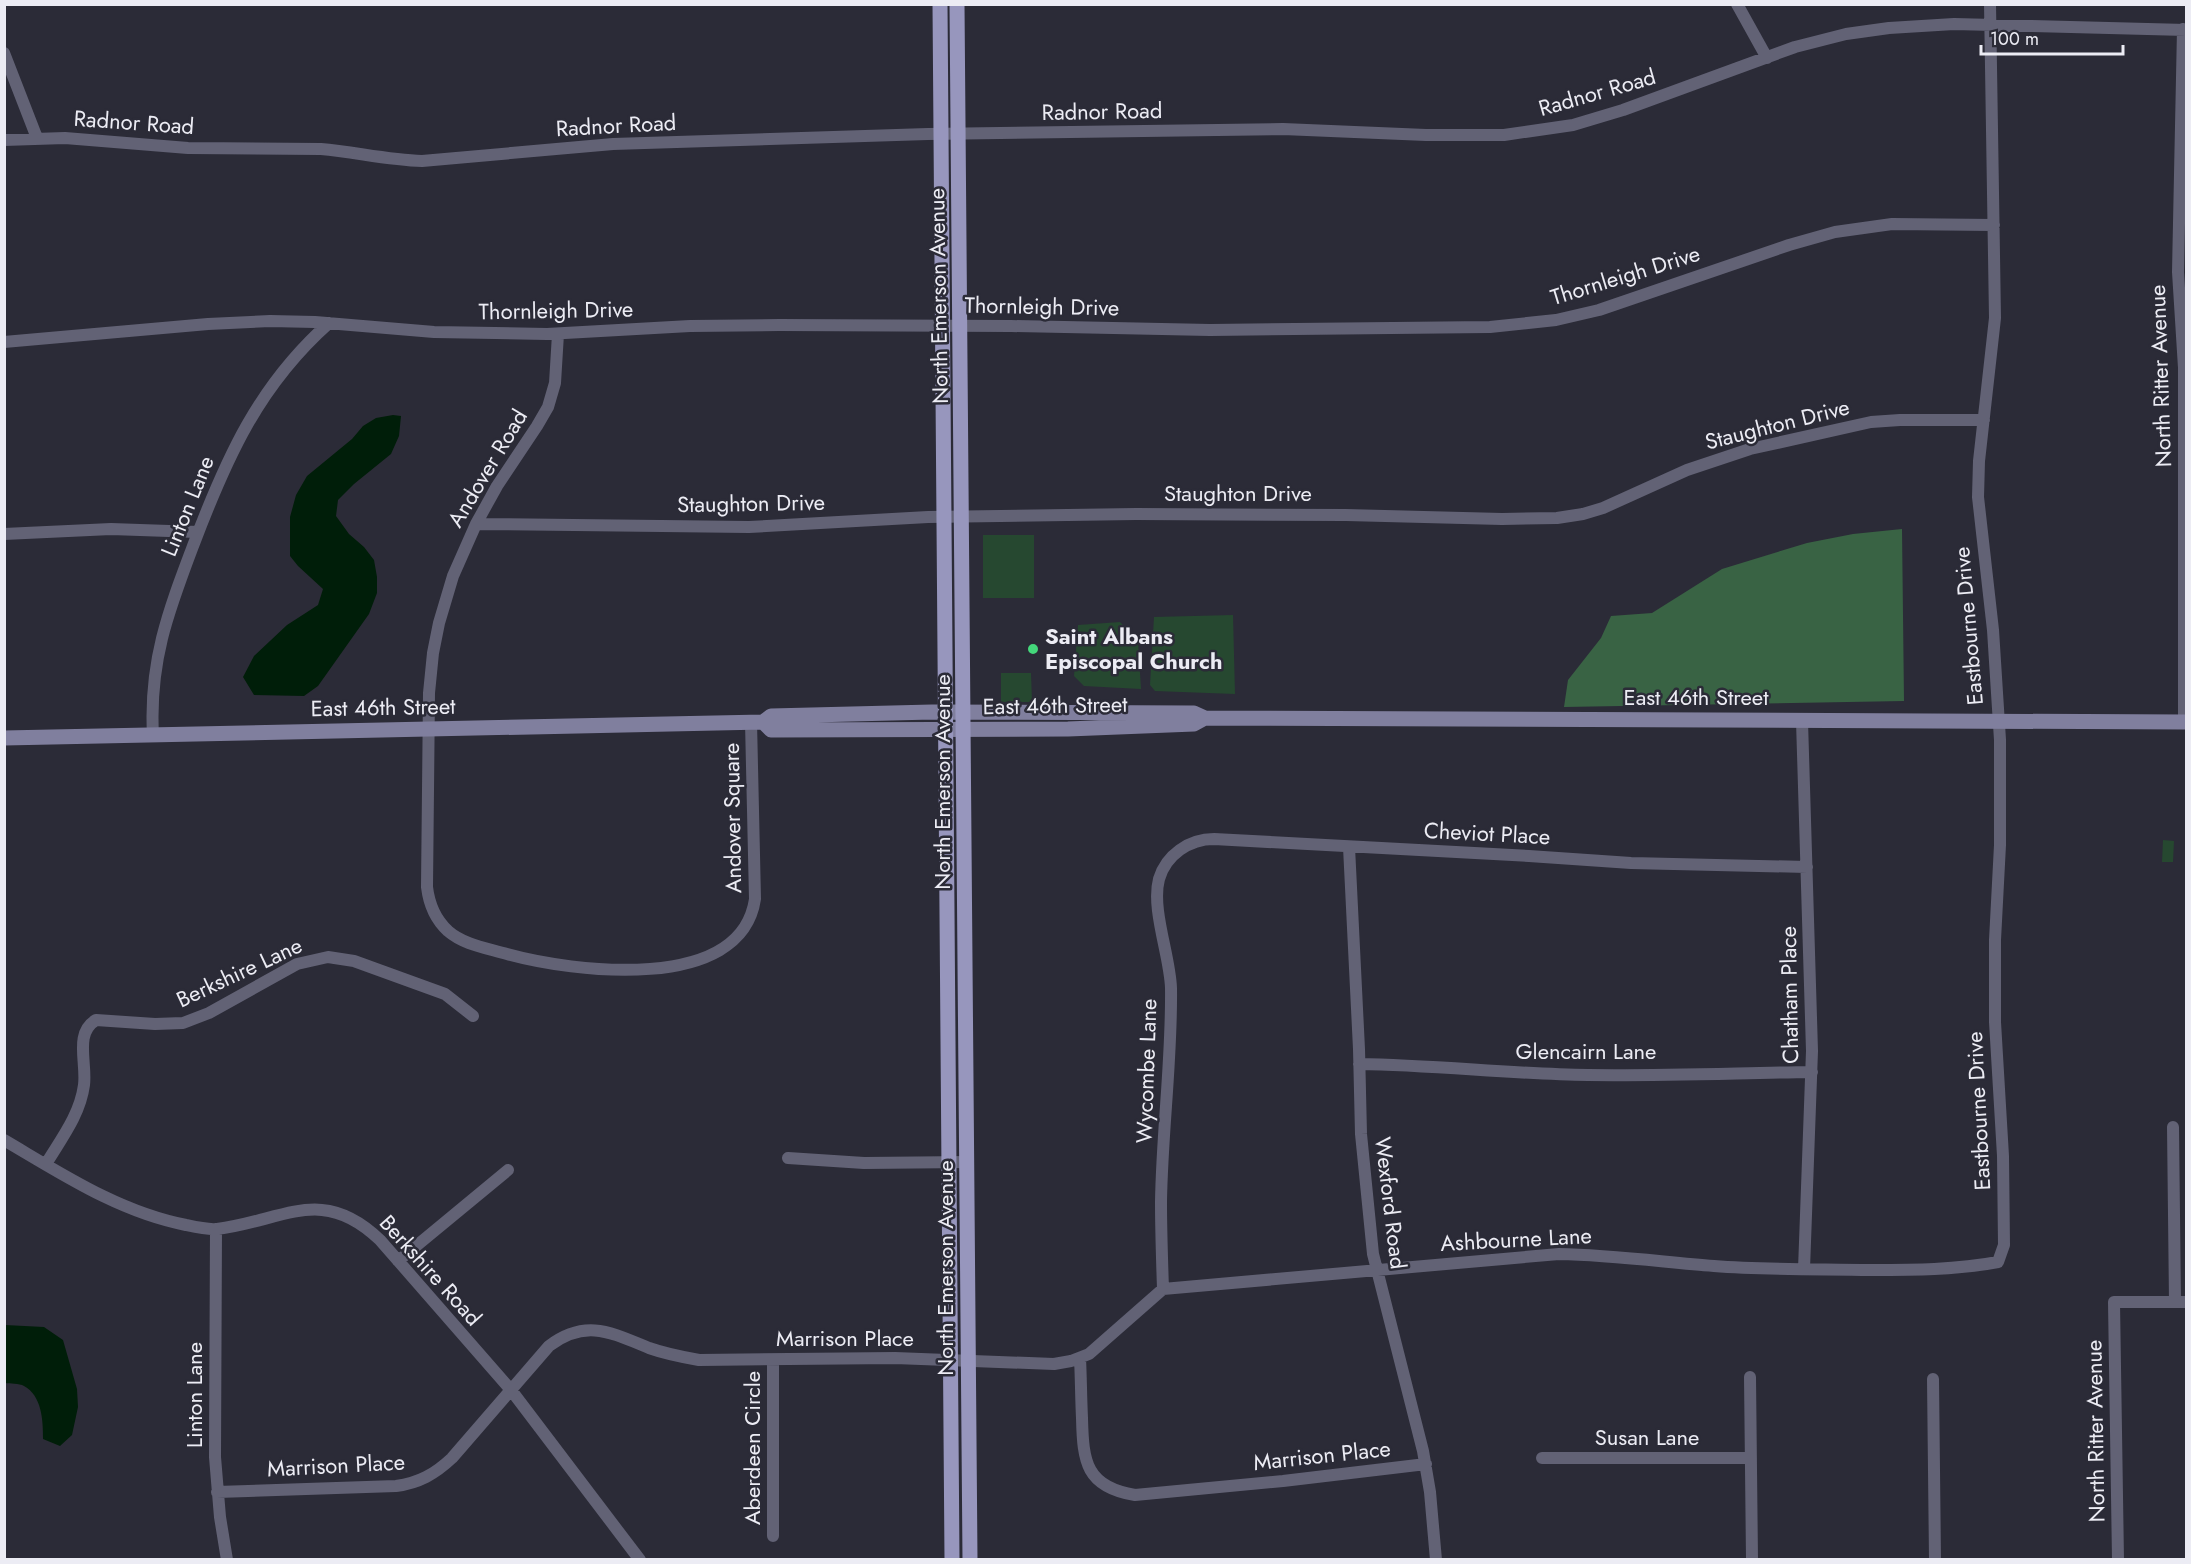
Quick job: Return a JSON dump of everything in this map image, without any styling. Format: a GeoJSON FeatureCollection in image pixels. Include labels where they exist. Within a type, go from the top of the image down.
{"type":"FeatureCollection","features":[{"type":"Feature","properties":{"kind":"main road","name":"North Emerson Avenue"},"geometry":{"type":"LineString","coordinates":[[940,4],[952,1560]]}},
{"type":"Feature","properties":{"kind":"main road","name":"North Emerson Avenue"},"geometry":{"type":"LineString","coordinates":[[957,4],[965,729],[970,1560]]}},
{"type":"Feature","properties":{"kind":"main road","name":"East 46th Street"},"geometry":{"type":"LineString","coordinates":[[4,738],[757,722],[771,716],[946,712],[1194,713],[1205,718],[2185,722]]}},
{"type":"Feature","properties":{"kind":"main road","name":"East 46th Street"},"geometry":{"type":"LineString","coordinates":[[757,722],[771,730],[1077,729],[1194,724],[1205,718]]}},
{"type":"Feature","properties":{"kind":"street"},"geometry":{"type":"LineString","coordinates":[[1737,4],[1767,58]]}},
{"type":"Feature","properties":{"kind":"street","name":"Eastbourne Drive"},"geometry":{"type":"LineString","coordinates":[[1990,4],[1994,326],[1979,461],[1978,497],[1993,630],[1998,721],[2000,845],[1995,940],[1995,1022],[2003,1156],[2004,1245]]}},
{"type":"Feature","properties":{"kind":"street","name":"Radnor Road"},"geometry":{"type":"LineString","coordinates":[[4,140],[37,138],[100,140],[144,146],[188,148],[343,150],[391,159],[422,161],[613,144],[941,134],[1283,129],[1443,135],[1534,132],[1590,121],[1833,37],[1889,28],[1928,25],[1990,25],[2185,30]]}},
{"type":"Feature","properties":{"kind":"street","name":"North Ritter Avenue"},"geometry":{"type":"LineString","coordinates":[[2185,30],[2178,272],[2184,368],[2185,722]]}},
{"type":"Feature","properties":{"kind":"street"},"geometry":{"type":"LineString","coordinates":[[4,53],[37,138]]}},
{"type":"Feature","properties":{"kind":"street","name":"Thornleigh Drive"},"geometry":{"type":"LineString","coordinates":[[4,342],[234,322],[297,321],[434,332],[558,334],[739,325],[961,325],[1210,330],[1517,325],[1556,320],[1599,310],[1789,245],[1836,232],[1892,224],[1994,225]]}},
{"type":"Feature","properties":{"kind":"street","name":"Linton Lane"},"geometry":{"type":"LineString","coordinates":[[153,735],[152,700],[159,644],[172,602],[225,464],[253,414],[292,361],[329,323]]}},
{"type":"Feature","properties":{"kind":"street","name":"Andover Road"},"geometry":{"type":"LineString","coordinates":[[428,729],[430,675],[439,623],[451,582],[476,524],[497,486],[548,407],[555,382],[558,334]]}},
{"type":"Feature","properties":{"kind":"street","name":"Staughton Drive"},"geometry":{"type":"LineString","coordinates":[[476,524],[749,527],[963,516],[1191,513],[1557,518],[1603,508],[1687,470],[1750,449],[1871,422],[1984,420]]}},
{"type":"Feature","properties":{"kind":"street"},"geometry":{"type":"LineString","coordinates":[[4,534],[111,529],[198,532]]}},
{"type":"Feature","properties":{"kind":"street","name":"Chatham Place"},"geometry":{"type":"LineString","coordinates":[[1802,721],[1812,1072],[1804,1269]]}},
{"type":"Feature","properties":{"kind":"street","name":"Andover Square"},"geometry":{"type":"LineString","coordinates":[[428,729],[427,887],[430,904],[441,923],[461,940],[530,960],[581,969],[626,970],[674,964],[713,955],[735,941],[749,920],[755,894],[757,722]]}},
{"type":"Feature","properties":{"kind":"street","name":"Cheviot Place"},"geometry":{"type":"LineString","coordinates":[[1170,859],[1188,845],[1209,839],[1632,863],[1807,867]]}},
{"type":"Feature","properties":{"kind":"street","name":"Wexford Road"},"geometry":{"type":"LineString","coordinates":[[1349,846],[1361,1141],[1373,1254],[1415,1413],[1426,1464],[1436,1560]]}},
{"type":"Feature","properties":{"kind":"street","name":"Wycombe Lane"},"geometry":{"type":"LineString","coordinates":[[1163,1289],[1161,1202],[1171,1041],[1171,984],[1157,893],[1161,875],[1170,859]]}},
{"type":"Feature","properties":{"kind":"street","name":"Berkshire Lane"},"geometry":{"type":"LineString","coordinates":[[46,1164],[70,1125],[80,1103],[85,1076],[83,1035],[89,1025],[96,1020],[155,1024],[183,1023],[209,1013],[297,964],[328,957],[354,961],[445,994],[473,1016]]}},
{"type":"Feature","properties":{"kind":"street","name":"Glencairn Lane"},"geometry":{"type":"LineString","coordinates":[[1359,1064],[1410,1064],[1589,1075],[1812,1072]]}},
{"type":"Feature","properties":{"kind":"street"},"geometry":{"type":"LineString","coordinates":[[2172,1127],[2181,1302]]}},
{"type":"Feature","properties":{"kind":"street","name":"Berkshire Road"},"geometry":{"type":"LineString","coordinates":[[4,1140],[100,1195],[133,1210],[167,1221],[216,1229],[304,1209],[331,1211],[352,1218],[371,1231],[511,1390],[640,1560]]}},
{"type":"Feature","properties":{"kind":"street"},"geometry":{"type":"LineString","coordinates":[[788,1158],[864,1163],[968,1162]]}},
{"type":"Feature","properties":{"kind":"street"},"geometry":{"type":"LineString","coordinates":[[398,1261],[508,1170]]}},
{"type":"Feature","properties":{"kind":"street","name":"Linton Lane"},"geometry":{"type":"LineString","coordinates":[[216,1229],[215,1444],[217,1492],[227,1560]]}},
{"type":"Feature","properties":{"kind":"street","name":"Ashbourne Lane"},"geometry":{"type":"LineString","coordinates":[[1163,1289],[1559,1254],[1616,1256],[1717,1266],[1926,1270],[1974,1267],[1998,1262],[2004,1245]]}},
{"type":"Feature","properties":{"kind":"street"},"geometry":{"type":"LineString","coordinates":[[1080,1358],[1095,1349],[1163,1289]]}},
{"type":"Feature","properties":{"kind":"street","name":"North Ritter Avenue"},"geometry":{"type":"LineString","coordinates":[[2118,1560],[2114,1302],[2181,1302]]}},
{"type":"Feature","properties":{"kind":"street","name":"Marrison Place"},"geometry":{"type":"LineString","coordinates":[[217,1492],[396,1486],[414,1483],[431,1475],[446,1464],[549,1346],[568,1335],[589,1330],[612,1332],[650,1348],[685,1359],[895,1358],[1054,1364],[1080,1358],[1085,1457],[1096,1477],[1109,1489],[1135,1495],[1426,1464]]}},
{"type":"Feature","properties":{"kind":"street","name":"Aberdeen Circle"},"geometry":{"type":"LineString","coordinates":[[773,1360],[773,1536]]}},
{"type":"Feature","properties":{"kind":"street"},"geometry":{"type":"LineString","coordinates":[[1750,1377],[1752,1560]]}},
{"type":"Feature","properties":{"kind":"street"},"geometry":{"type":"LineString","coordinates":[[1933,1379],[1935,1560]]}},
{"type":"Feature","properties":{"kind":"street","name":"Susan Lane"},"geometry":{"type":"LineString","coordinates":[[1542,1458],[1751,1458]]}},
{"type":"Feature","properties":{"kind":"shaded area"},"geometry":{"type":"Polygon","coordinates":[[[401,416],[399,436],[391,454],[338,500],[336,516],[349,534],[364,547],[374,560],[377,593],[369,614],[318,686],[304,696],[254,695],[243,677],[254,656],[287,625],[318,605],[323,589],[290,556],[290,517],[296,495],[307,476],[352,439],[363,426],[376,418],[401,416]]]}},
{"type":"Feature","properties":{"kind":"shaded area"},"geometry":{"type":"Polygon","coordinates":[[[1902,529],[1904,701],[1564,707],[1568,680],[1601,638],[1611,616],[1652,613],[1722,569],[1807,543],[1853,534],[1902,529]]]}},
{"type":"Feature","properties":{"kind":"shaded area"},"geometry":{"type":"Polygon","coordinates":[[[983,535],[1034,535],[1034,598],[983,598],[983,535]]]}},
{"type":"Feature","properties":{"kind":"shaded area"},"geometry":{"type":"Polygon","coordinates":[[[1233,615],[1235,694],[1155,691],[1150,685],[1154,617],[1233,615]]]}},
{"type":"Feature","properties":{"kind":"shaded area"},"geometry":{"type":"Polygon","coordinates":[[[1120,622],[1138,641],[1141,689],[1084,686],[1074,676],[1078,625],[1120,622]]]}},
{"type":"Feature","properties":{"kind":"shaded area"},"geometry":{"type":"Polygon","coordinates":[[[1001,673],[1031,673],[1032,702],[1001,702],[1001,673]]]}},
{"type":"Feature","properties":{"kind":"shaded area"},"geometry":{"type":"Polygon","coordinates":[[[2163,840],[2174,841],[2173,862],[2162,862],[2163,840]]]}},
{"type":"Feature","properties":{"kind":"shaded area"},"geometry":{"type":"Polygon","coordinates":[[[5,1325],[44,1327],[63,1340],[77,1389],[78,1407],[72,1435],[60,1446],[43,1439],[40,1409],[30,1390],[22,1385],[5,1383],[5,1325]]]}},
{"type":"Feature","properties":{"kind":"place","name":"Saint Albans Episcopal Church"},"geometry":{"type":"Point","coordinates":[1033,649]}}]}
